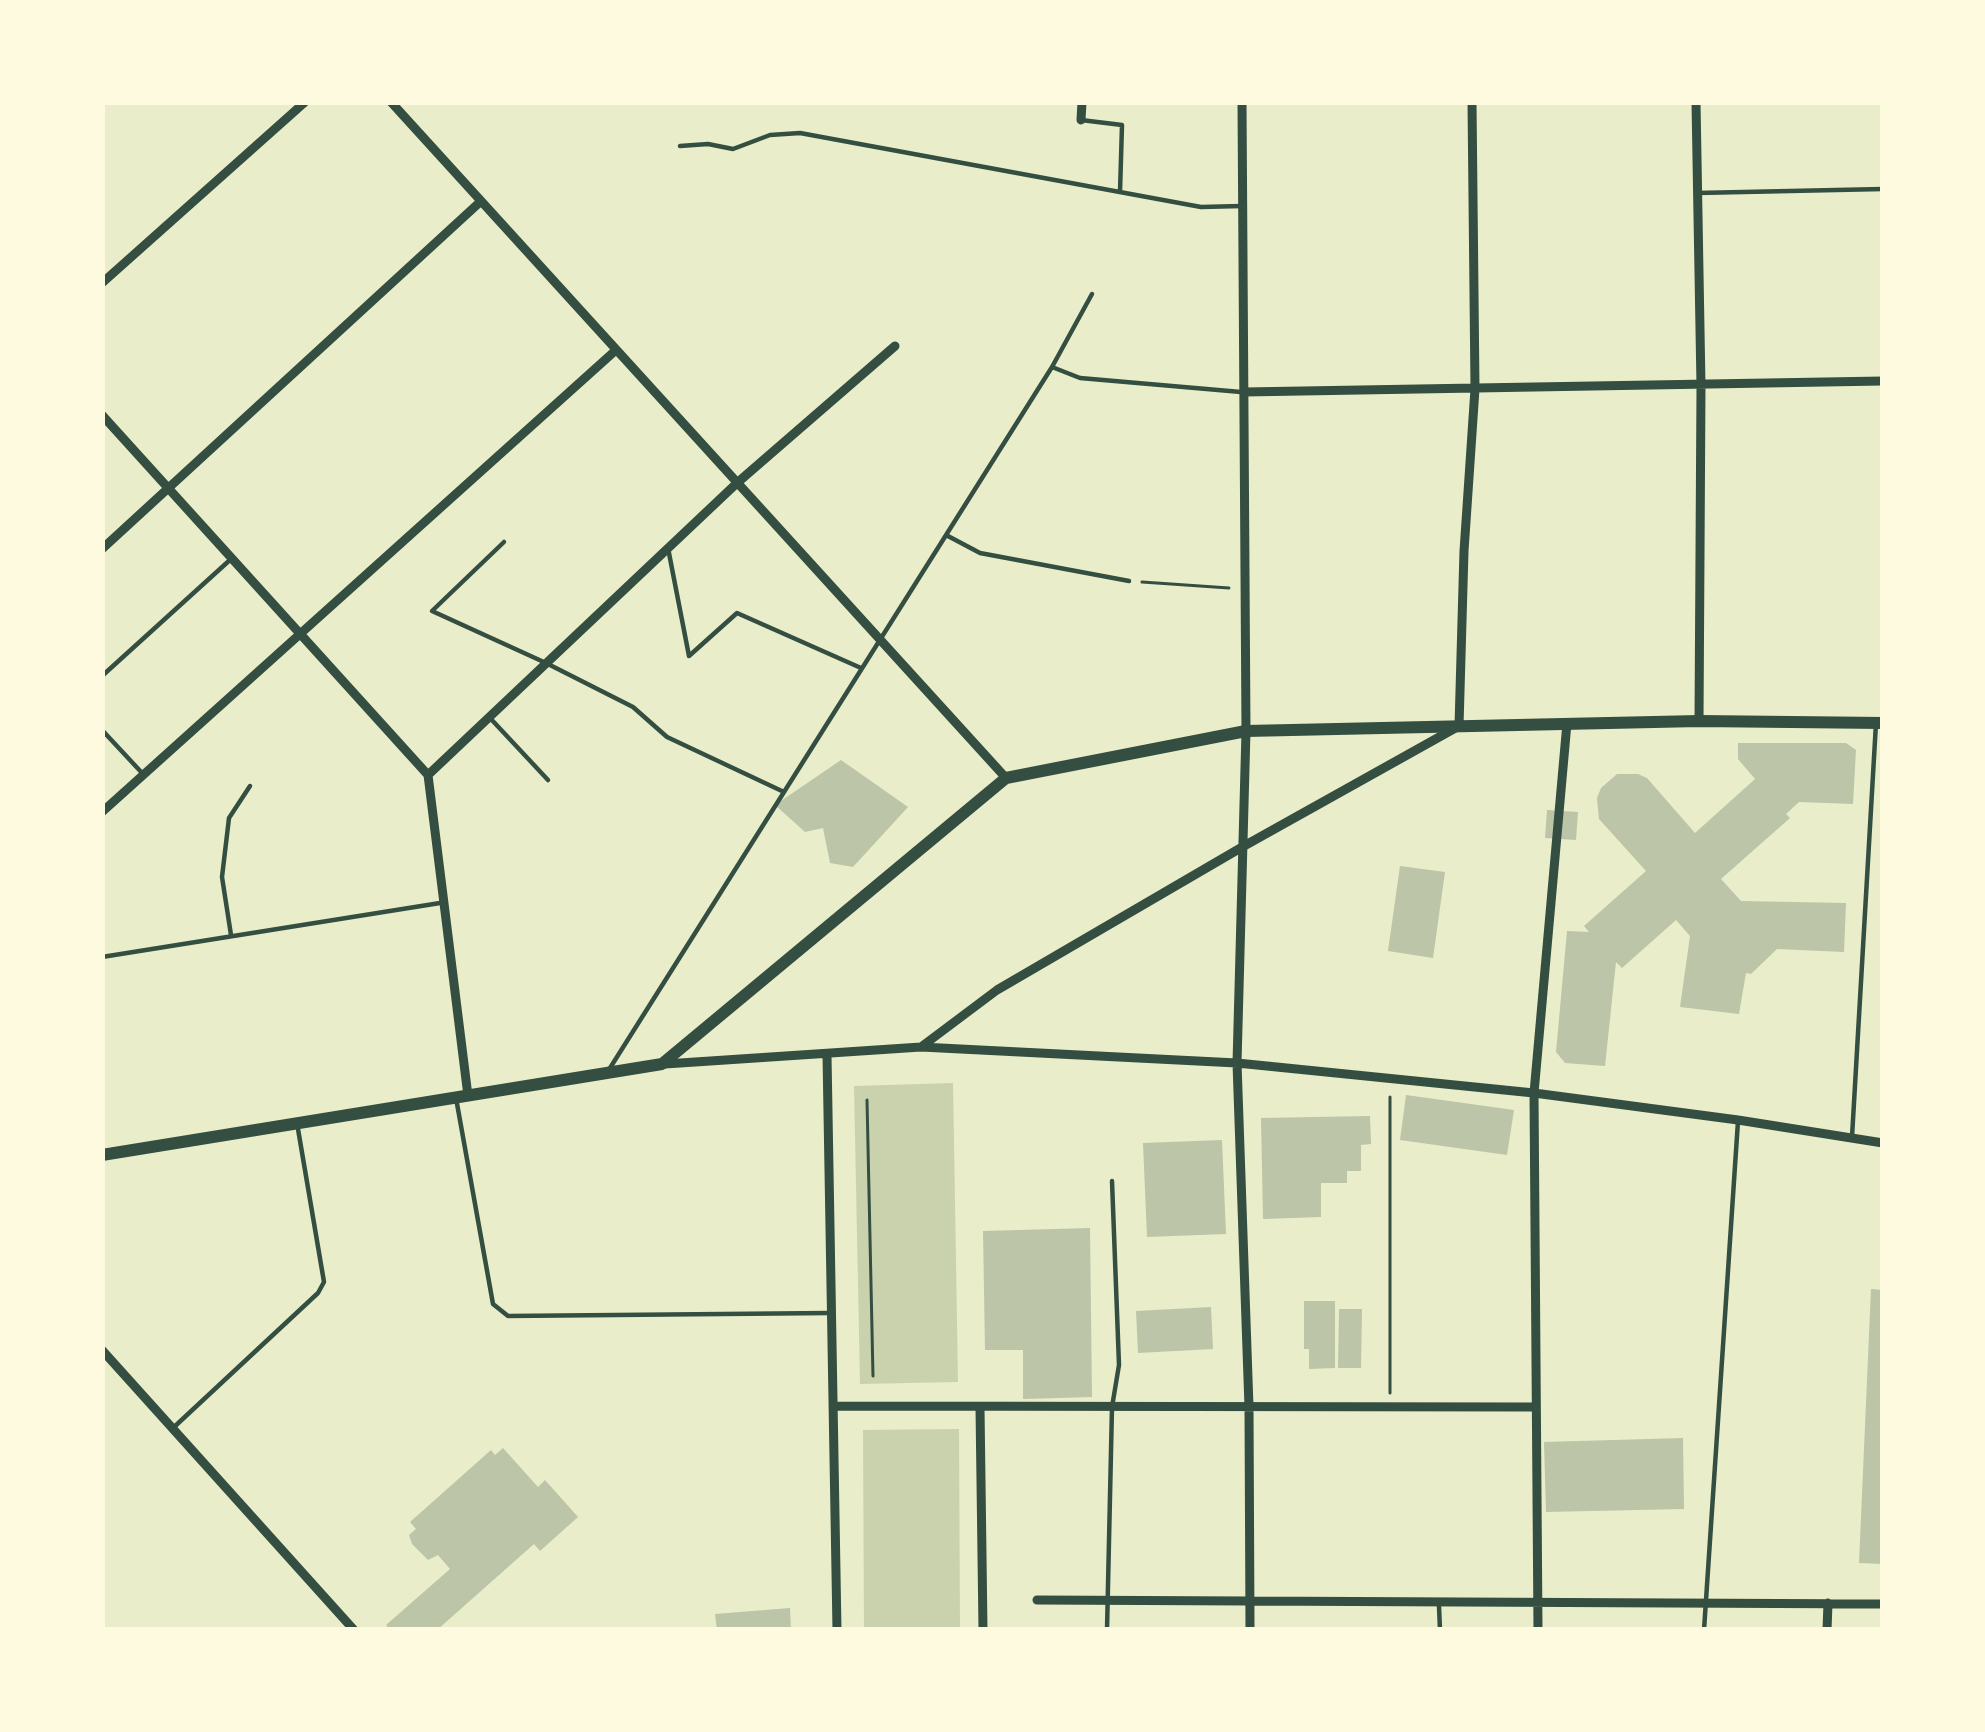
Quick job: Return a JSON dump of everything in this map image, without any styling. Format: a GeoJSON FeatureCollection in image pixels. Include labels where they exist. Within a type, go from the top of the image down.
{"type":"FeatureCollection","features":[{"type":"Feature","properties":{"kind":"street"},"geometry":{"type":"LineString","coordinates":[[102,283],[305,102]]}},
{"type":"Feature","properties":{"kind":"street"},"geometry":{"type":"LineString","coordinates":[[391,102],[1006,778]]}},
{"type":"Feature","properties":{"kind":"street"},"geometry":{"type":"LineString","coordinates":[[1082,102],[1082,120]]}},
{"type":"Feature","properties":{"kind":"street"},"geometry":{"type":"LineString","coordinates":[[1242,102],[1246,731],[1237,1063],[1249,1407],[1250,1630]]}},
{"type":"Feature","properties":{"kind":"street"},"geometry":{"type":"LineString","coordinates":[[1459,726],[1474,389],[1472,102]]}},
{"type":"Feature","properties":{"kind":"street"},"geometry":{"type":"LineString","coordinates":[[1696,102],[1700,721]]}},
{"type":"Feature","properties":{"kind":"street"},"geometry":{"type":"LineString","coordinates":[[102,549],[480,202]]}},
{"type":"Feature","properties":{"kind":"street"},"geometry":{"type":"LineString","coordinates":[[428,775],[737,483],[895,346]]}},
{"type":"Feature","properties":{"kind":"street"},"geometry":{"type":"LineString","coordinates":[[102,812],[616,350]]}},
{"type":"Feature","properties":{"kind":"street"},"geometry":{"type":"LineString","coordinates":[[1244,392],[1883,381]]}},
{"type":"Feature","properties":{"kind":"street"},"geometry":{"type":"LineString","coordinates":[[102,415],[428,775],[462,1097]]}},
{"type":"Feature","properties":{"kind":"street"},"geometry":{"type":"LineString","coordinates":[[662,1064],[1006,778],[1246,731],[1700,721],[1880,723]]}},
{"type":"Feature","properties":{"kind":"street"},"geometry":{"type":"LineString","coordinates":[[1538,1630],[1534,1093],[1567,723]]}},
{"type":"Feature","properties":{"kind":"street"},"geometry":{"type":"LineString","coordinates":[[921,1047],[997,990],[1459,726]]}},
{"type":"Feature","properties":{"kind":"street"},"geometry":{"type":"LineString","coordinates":[[102,1155],[662,1064],[921,1047],[1237,1063],[1390,1077],[1883,1143]]}},
{"type":"Feature","properties":{"kind":"street"},"geometry":{"type":"LineString","coordinates":[[827,1055],[837,1630]]}},
{"type":"Feature","properties":{"kind":"street"},"geometry":{"type":"LineString","coordinates":[[102,1350],[354,1630]]}},
{"type":"Feature","properties":{"kind":"street"},"geometry":{"type":"LineString","coordinates":[[833,1406],[1536,1407]]}},
{"type":"Feature","properties":{"kind":"street"},"geometry":{"type":"LineString","coordinates":[[980,1406],[983,1630]]}},
{"type":"Feature","properties":{"kind":"street"},"geometry":{"type":"LineString","coordinates":[[1036,1600],[1883,1604]]}},
{"type":"Feature","properties":{"kind":"street"},"geometry":{"type":"LineString","coordinates":[[1828,1603],[1828,1630]]}},
{"type":"Feature","properties":{"kind":"lane"},"geometry":{"type":"LineString","coordinates":[[1082,120],[1122,125],[1120,192]]}},
{"type":"Feature","properties":{"kind":"lane"},"geometry":{"type":"LineString","coordinates":[[680,146],[733,149],[770,135],[800,134],[1201,207],[1242,206]]}},
{"type":"Feature","properties":{"kind":"lane"},"geometry":{"type":"LineString","coordinates":[[1697,194],[1883,189]]}},
{"type":"Feature","properties":{"kind":"lane"},"geometry":{"type":"LineString","coordinates":[[607,1073],[1052,368],[1092,294]]}},
{"type":"Feature","properties":{"kind":"lane"},"geometry":{"type":"LineString","coordinates":[[1052,368],[1080,378],[1244,392]]}},
{"type":"Feature","properties":{"kind":"lane"},"geometry":{"type":"LineString","coordinates":[[946,535],[980,553],[1129,581]]}},
{"type":"Feature","properties":{"kind":"lane"},"geometry":{"type":"LineString","coordinates":[[504,542],[432,611],[634,707],[667,737],[784,792]]}},
{"type":"Feature","properties":{"kind":"lane"},"geometry":{"type":"LineString","coordinates":[[668,548],[689,656],[737,613],[862,668]]}},
{"type":"Feature","properties":{"kind":"lane"},"geometry":{"type":"LineString","coordinates":[[102,676],[232,558]]}},
{"type":"Feature","properties":{"kind":"lane"},"geometry":{"type":"LineString","coordinates":[[489,717],[548,780]]}},
{"type":"Feature","properties":{"kind":"lane"},"geometry":{"type":"LineString","coordinates":[[1852,1139],[1880,723]]}},
{"type":"Feature","properties":{"kind":"lane"},"geometry":{"type":"LineString","coordinates":[[102,730],[143,775]]}},
{"type":"Feature","properties":{"kind":"lane"},"geometry":{"type":"LineString","coordinates":[[231,936],[222,878],[229,818],[250,786]]}},
{"type":"Feature","properties":{"kind":"lane"},"geometry":{"type":"LineString","coordinates":[[102,957],[445,902]]}},
{"type":"Feature","properties":{"kind":"lane"},"geometry":{"type":"LineString","coordinates":[[462,1097],[494,1304],[508,1316],[830,1313]]}},
{"type":"Feature","properties":{"kind":"lane"},"geometry":{"type":"LineString","coordinates":[[1704,1630],[1738,1120]]}},
{"type":"Feature","properties":{"kind":"lane"},"geometry":{"type":"LineString","coordinates":[[172,1428],[318,1293],[324,1282],[298,1124]]}},
{"type":"Feature","properties":{"kind":"lane"},"geometry":{"type":"LineString","coordinates":[[1106,1630],[1112,1407],[1119,1365],[1112,1181]]}},
{"type":"Feature","properties":{"kind":"lane"},"geometry":{"type":"LineString","coordinates":[[1439,1602],[1440,1630]]}},
{"type":"Feature","properties":{"kind":"path"},"geometry":{"type":"LineString","coordinates":[[1129,581],[1245,590]]}},
{"type":"Feature","properties":{"kind":"path"},"geometry":{"type":"LineString","coordinates":[[1390,1077],[1390,1407]]}},
{"type":"Feature","properties":{"kind":"path"},"geometry":{"type":"LineString","coordinates":[[867,1100],[873,1376]]}},
{"type":"Feature","properties":{"kind":"green space"},"geometry":{"type":"Polygon","coordinates":[[[953,1083],[958,1382],[860,1384],[854,1086],[953,1083]]]}},
{"type":"Feature","properties":{"kind":"green space"},"geometry":{"type":"Polygon","coordinates":[[[959,1429],[960,1630],[864,1630],[863,1430],[959,1429]]]}},
{"type":"Feature","properties":{"kind":"building"},"geometry":{"type":"Polygon","coordinates":[[[1738,743],[1846,743],[1856,750],[1853,804],[1799,802],[1786,814],[1790,818],[1721,879],[1741,901],[1846,903],[1844,952],[1777,949],[1751,974],[1746,973],[1739,1014],[1680,1007],[1690,936],[1676,920],[1622,968],[1616,962],[1605,1066],[1565,1063],[1556,1052],[1567,931],[1589,932],[1584,926],[1646,871],[1599,819],[1601,788],[1617,774],[1647,778],[1695,833],[1755,779],[1738,759],[1738,743]]]}},
{"type":"Feature","properties":{"kind":"building"},"geometry":{"type":"Polygon","coordinates":[[[841,760],[908,807],[853,867],[830,863],[823,828],[805,832],[775,805],[841,760]]]}},
{"type":"Feature","properties":{"kind":"building"},"geometry":{"type":"Polygon","coordinates":[[[1547,810],[1578,812],[1576,840],[1545,838],[1547,810]]]}},
{"type":"Feature","properties":{"kind":"building"},"geometry":{"type":"Polygon","coordinates":[[[1400,866],[1445,872],[1433,958],[1388,951],[1400,866]]]}},
{"type":"Feature","properties":{"kind":"building"},"geometry":{"type":"Polygon","coordinates":[[[1406,1095],[1514,1110],[1507,1155],[1400,1140],[1406,1095]]]}},
{"type":"Feature","properties":{"kind":"building"},"geometry":{"type":"Polygon","coordinates":[[[1370,1116],[1371,1144],[1361,1145],[1361,1171],[1347,1171],[1347,1183],[1321,1183],[1321,1217],[1263,1219],[1261,1118],[1370,1116]]]}},
{"type":"Feature","properties":{"kind":"building"},"geometry":{"type":"Polygon","coordinates":[[[1222,1140],[1226,1234],[1147,1237],[1143,1143],[1222,1140]]]}},
{"type":"Feature","properties":{"kind":"building"},"geometry":{"type":"Polygon","coordinates":[[[1090,1228],[1092,1397],[1023,1399],[1023,1350],[985,1350],[983,1231],[1090,1228]]]}},
{"type":"Feature","properties":{"kind":"building"},"geometry":{"type":"Polygon","coordinates":[[[1871,1289],[1883,1290],[1883,1564],[1859,1563],[1871,1289]]]}},
{"type":"Feature","properties":{"kind":"building"},"geometry":{"type":"Polygon","coordinates":[[[1304,1301],[1335,1301],[1335,1368],[1309,1369],[1304,1301]]]}},
{"type":"Feature","properties":{"kind":"building"},"geometry":{"type":"Polygon","coordinates":[[[1211,1307],[1213,1349],[1138,1353],[1136,1311],[1211,1307]]]}},
{"type":"Feature","properties":{"kind":"building"},"geometry":{"type":"Polygon","coordinates":[[[1339,1309],[1362,1309],[1361,1368],[1338,1368],[1339,1309]]]}},
{"type":"Feature","properties":{"kind":"building"},"geometry":{"type":"Polygon","coordinates":[[[1683,1438],[1684,1509],[1546,1512],[1544,1442],[1683,1438]]]}},
{"type":"Feature","properties":{"kind":"building"},"geometry":{"type":"Polygon","coordinates":[[[503,1448],[538,1487],[545,1480],[578,1517],[540,1551],[534,1544],[437,1630],[390,1630],[386,1625],[450,1569],[438,1555],[428,1560],[412,1544],[409,1535],[416,1529],[410,1522],[491,1450],[495,1455],[503,1448]]]}},
{"type":"Feature","properties":{"kind":"building"},"geometry":{"type":"Polygon","coordinates":[[[790,1608],[791,1630],[717,1630],[715,1614],[790,1608]]]}}]}
